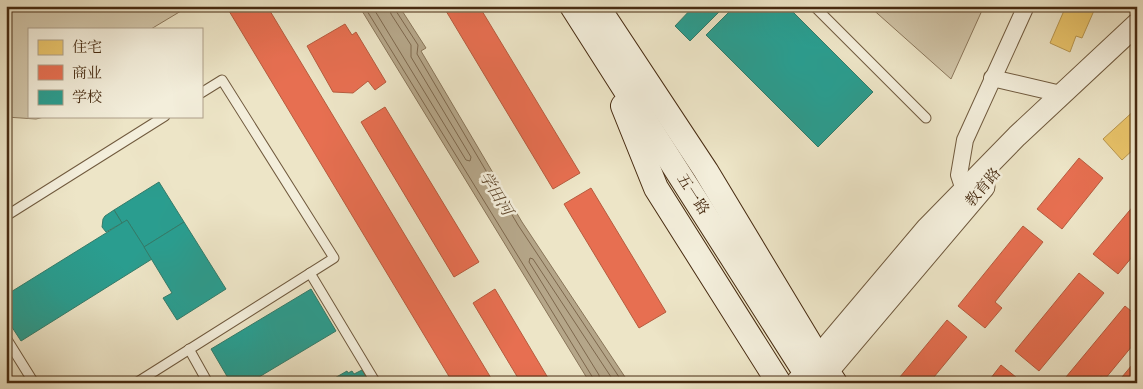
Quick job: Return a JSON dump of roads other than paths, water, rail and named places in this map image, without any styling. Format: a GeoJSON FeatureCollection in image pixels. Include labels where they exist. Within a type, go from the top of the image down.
{"type":"FeatureCollection","features":[{"type":"Feature","properties":{"kind":"main road","name":"五一路"},"geometry":{"type":"LineString","coordinates":[[572,6],[816,376]]}},
{"type":"Feature","properties":{"kind":"main road","name":"五一路"},"geometry":{"type":"LineString","coordinates":[[597,6],[706,171],[816,376]]}},
{"type":"Feature","properties":{"kind":"main road"},"geometry":{"type":"LineString","coordinates":[[602,53],[656,188],[779,383]]}},
{"type":"Feature","properties":{"kind":"street","name":"教育路"},"geometry":{"type":"LineString","coordinates":[[964,190],[960,175],[965,140],[1026,6]]}},
{"type":"Feature","properties":{"kind":"street"},"geometry":{"type":"LineString","coordinates":[[992,78],[1061,94],[1137,24]]}},
{"type":"Feature","properties":{"kind":"street","name":"教育路"},"geometry":{"type":"LineString","coordinates":[[816,376],[971,204],[1061,94]]}},
{"type":"Feature","properties":{"kind":"street","name":"教育路"},"geometry":{"type":"LineString","coordinates":[[816,376],[928,228],[1016,136],[1061,94]]}},
{"type":"Feature","properties":{"kind":"lane"},"geometry":{"type":"LineString","coordinates":[[814,6],[926,118]]}},
{"type":"Feature","properties":{"kind":"lane"},"geometry":{"type":"LineString","coordinates":[[136,383],[334,258],[222,80],[202,92]]}},
{"type":"Feature","properties":{"kind":"lane"},"geometry":{"type":"LineString","coordinates":[[6,216],[162,118]]}},
{"type":"Feature","properties":{"kind":"lane"},"geometry":{"type":"LineString","coordinates":[[310,273],[376,383]]}},
{"type":"Feature","properties":{"kind":"lane"},"geometry":{"type":"LineString","coordinates":[[6,338],[34,383]]}},
{"type":"Feature","properties":{"kind":"lane"},"geometry":{"type":"LineString","coordinates":[[188,350],[208,383]]}},
{"type":"Feature","properties":{"kind":"water","name":"学田河"},"geometry":{"type":"Polygon","coordinates":[[[359,6],[399,6],[426,48],[421,51],[522,222],[629,383],[590,383],[359,6]]]}}]}
